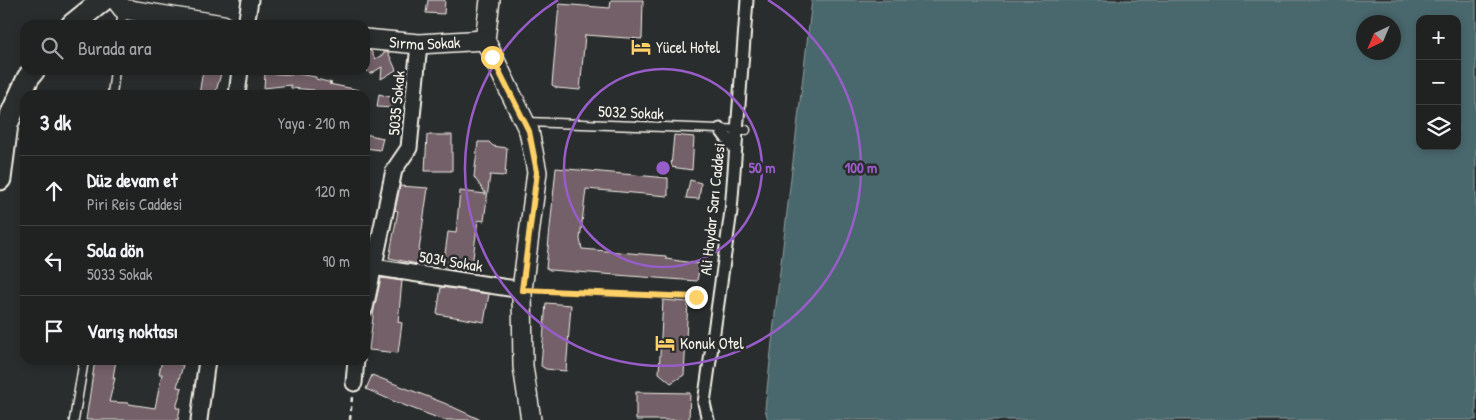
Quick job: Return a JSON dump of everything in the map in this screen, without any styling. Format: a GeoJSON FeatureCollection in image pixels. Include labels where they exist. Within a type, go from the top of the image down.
{"type":"FeatureCollection","features":[{"type":"Feature","properties":{"kind":"main road"},"geometry":{"type":"LineString","coordinates":[[78,20],[103,0]]}},
{"type":"Feature","properties":{"kind":"main road"},"geometry":{"type":"LineString","coordinates":[[23,90],[30,75]]}},
{"type":"Feature","properties":{"kind":"main road"},"geometry":{"type":"LineString","coordinates":[[0,179],[7,124],[20,96]]}},
{"type":"Feature","properties":{"kind":"street"},"geometry":{"type":"LineString","coordinates":[[247,20],[250,0]]}},
{"type":"Feature","properties":{"kind":"street"},"geometry":{"type":"LineString","coordinates":[[490,0],[485,40],[529,131],[537,172],[522,290],[523,366],[531,420]]}},
{"type":"Feature","properties":{"kind":"street","name":"Ali Haydar Sarı Caddesi"},"geometry":{"type":"LineString","coordinates":[[708,420],[704,403],[731,211],[735,149],[741,129],[746,0]]}},
{"type":"Feature","properties":{"kind":"street"},"geometry":{"type":"LineString","coordinates":[[120,11],[186,20]]}},
{"type":"Feature","properties":{"kind":"street","name":"Sırma Sokak"},"geometry":{"type":"LineString","coordinates":[[370,39],[419,44],[485,40]]}},
{"type":"Feature","properties":{"kind":"street","name":"5035 Sokak"},"geometry":{"type":"LineString","coordinates":[[370,282],[394,170],[409,148],[419,44]]}},
{"type":"Feature","properties":{"kind":"street"},"geometry":{"type":"LineString","coordinates":[[238,90],[239,75]]}},
{"type":"Feature","properties":{"kind":"street"},"geometry":{"type":"LineString","coordinates":[[720,128],[735,149]]}},
{"type":"Feature","properties":{"kind":"street","name":"5034 Sokak"},"geometry":{"type":"LineString","coordinates":[[373,267],[522,290]]}},
{"type":"Feature","properties":{"kind":"street"},"geometry":{"type":"LineString","coordinates":[[199,420],[206,365]]}},
{"type":"Feature","properties":{"kind":"street"},"geometry":{"type":"LineString","coordinates":[[354,383],[356,365]]}},
{"type":"Feature","properties":{"kind":"lane"},"geometry":{"type":"LineString","coordinates":[[113,90],[114,75]]}},
{"type":"Feature","properties":{"kind":"lane","name":"5032 Sokak"},"geometry":{"type":"LineString","coordinates":[[525,122],[741,129]]}},
{"type":"Feature","properties":{"kind":"lane"},"geometry":{"type":"LineString","coordinates":[[74,420],[83,365]]}},
{"type":"Feature","properties":{"kind":"path"},"geometry":{"type":"LineString","coordinates":[[522,290],[696,297]]}},
{"type":"Feature","properties":{"kind":"path"},"geometry":{"type":"LineString","coordinates":[[350,420],[354,383]]}},
{"type":"Feature","properties":{"kind":"water"},"geometry":{"type":"Polygon","coordinates":[[[812,0],[1476,0],[1476,420],[768,420],[765,409],[812,0]]]}},
{"type":"Feature","properties":{"kind":"building"},"geometry":{"type":"Polygon","coordinates":[[[428,0],[445,0],[444,14],[426,13],[428,0]]]}},
{"type":"Feature","properties":{"kind":"building"},"geometry":{"type":"Polygon","coordinates":[[[611,0],[643,0],[642,39],[585,35],[580,90],[557,88],[552,85],[559,4],[610,8],[611,0]]]}},
{"type":"Feature","properties":{"kind":"building"},"geometry":{"type":"Polygon","coordinates":[[[370,51],[375,59],[384,54],[384,52],[388,52],[396,70],[381,79],[382,67],[370,74],[370,51]]]}},
{"type":"Feature","properties":{"kind":"building"},"geometry":{"type":"Polygon","coordinates":[[[202,75],[221,75],[216,90],[200,90],[202,75]]]}},
{"type":"Feature","properties":{"kind":"building"},"geometry":{"type":"Polygon","coordinates":[[[265,75],[304,75],[332,83],[329,84],[359,90],[314,90],[291,88],[291,85],[264,88],[265,75]]]}},
{"type":"Feature","properties":{"kind":"building"},"geometry":{"type":"Polygon","coordinates":[[[379,94],[394,98],[392,108],[377,107],[379,94]]]}},
{"type":"Feature","properties":{"kind":"building"},"geometry":{"type":"Polygon","coordinates":[[[370,135],[383,138],[380,150],[370,149],[370,135]]]}},
{"type":"Feature","properties":{"kind":"building"},"geometry":{"type":"Polygon","coordinates":[[[427,135],[452,135],[452,171],[425,171],[427,135]]]}},
{"type":"Feature","properties":{"kind":"building"},"geometry":{"type":"Polygon","coordinates":[[[674,135],[694,137],[692,170],[671,167],[674,135]]]}},
{"type":"Feature","properties":{"kind":"building"},"geometry":{"type":"Polygon","coordinates":[[[478,142],[489,142],[493,146],[507,148],[505,176],[490,175],[484,221],[478,220],[471,273],[443,268],[448,232],[456,233],[460,191],[486,194],[474,177],[478,142]]]}},
{"type":"Feature","properties":{"kind":"building"},"geometry":{"type":"Polygon","coordinates":[[[556,168],[668,178],[668,196],[586,189],[580,239],[582,249],[666,256],[666,259],[700,264],[697,281],[550,270],[546,268],[556,168]]]}},
{"type":"Feature","properties":{"kind":"building"},"geometry":{"type":"Polygon","coordinates":[[[690,180],[701,183],[699,199],[686,198],[690,180]]]}},
{"type":"Feature","properties":{"kind":"building"},"geometry":{"type":"Polygon","coordinates":[[[400,186],[428,188],[417,264],[389,258],[398,211],[395,210],[400,186]]]}},
{"type":"Feature","properties":{"kind":"building"},"geometry":{"type":"Polygon","coordinates":[[[381,278],[402,281],[398,322],[402,323],[398,353],[370,350],[374,309],[381,278]]]}},
{"type":"Feature","properties":{"kind":"building"},"geometry":{"type":"Polygon","coordinates":[[[441,287],[489,294],[484,322],[437,314],[441,287]]]}},
{"type":"Feature","properties":{"kind":"building"},"geometry":{"type":"Polygon","coordinates":[[[663,300],[688,302],[684,375],[671,383],[659,373],[663,300]]]}},
{"type":"Feature","properties":{"kind":"building"},"geometry":{"type":"Polygon","coordinates":[[[546,303],[571,305],[566,371],[546,369],[541,366],[546,303]]]}},
{"type":"Feature","properties":{"kind":"building"},"geometry":{"type":"Polygon","coordinates":[[[94,365],[115,365],[113,378],[115,378],[109,402],[129,403],[155,408],[162,374],[159,374],[161,365],[183,365],[177,387],[182,388],[176,408],[180,408],[178,420],[86,420],[94,365]]]}},
{"type":"Feature","properties":{"kind":"building"},"geometry":{"type":"Polygon","coordinates":[[[372,375],[444,403],[481,420],[443,420],[393,401],[366,389],[372,375]]]}},
{"type":"Feature","properties":{"kind":"building"},"geometry":{"type":"Polygon","coordinates":[[[636,392],[690,393],[689,420],[636,420],[636,392]]]}},
{"type":"Feature","properties":{"kind":"place","name":"Yücel Hotel"},"geometry":{"type":"Point","coordinates":[641,47]}},
{"type":"Feature","properties":{"kind":"place","name":"Konuk Otel"},"geometry":{"type":"Point","coordinates":[665,343]}},
{"type":"Feature","properties":{"kind":"route"},"geometry":{"type":"LineString","coordinates":[[492,57],[529,131],[537,172],[522,290],[696,297]]}}]}
